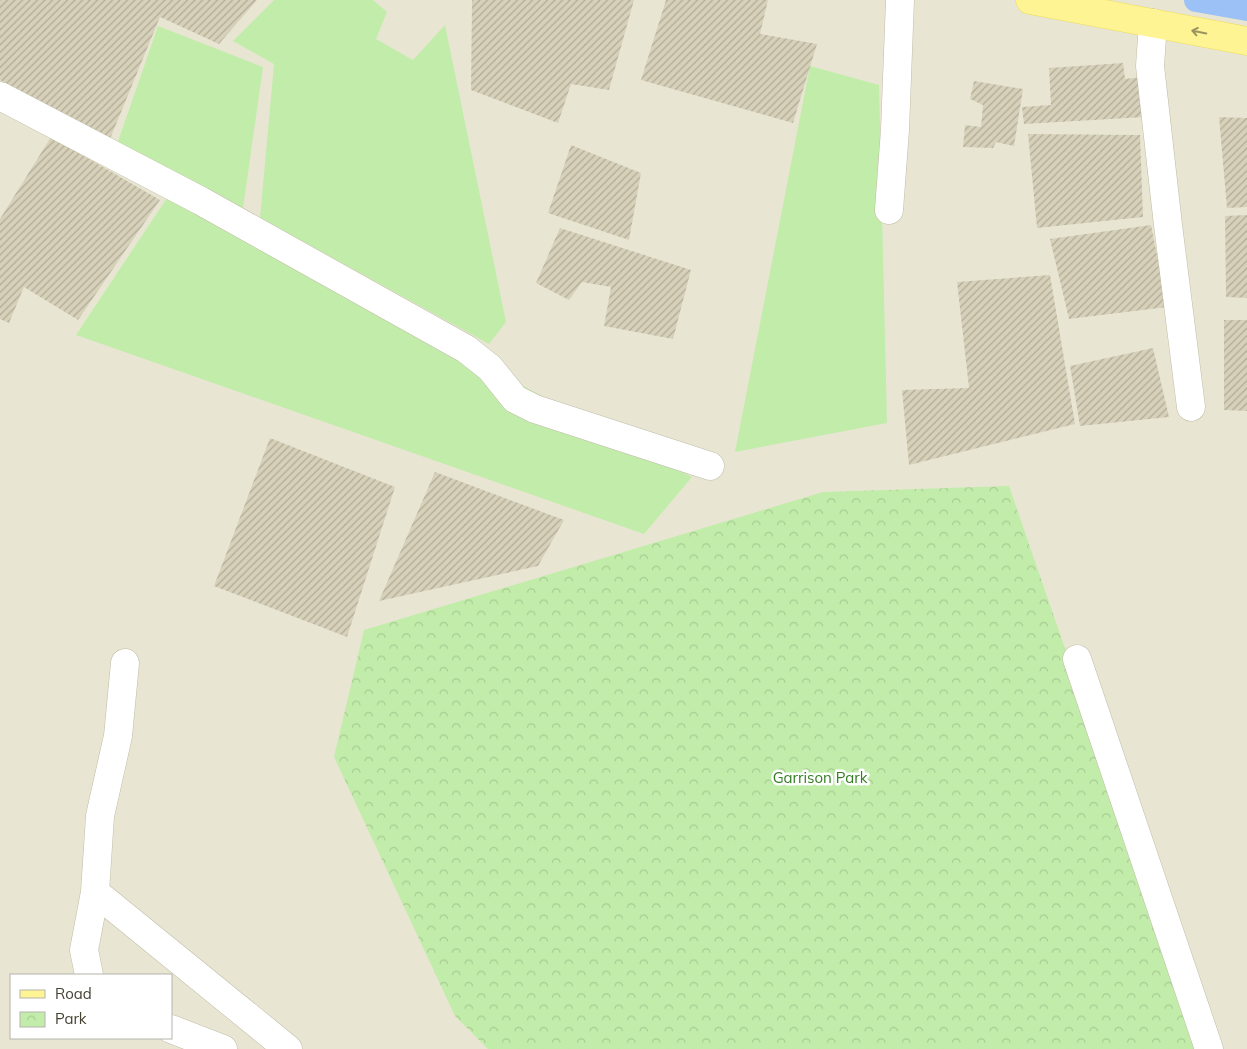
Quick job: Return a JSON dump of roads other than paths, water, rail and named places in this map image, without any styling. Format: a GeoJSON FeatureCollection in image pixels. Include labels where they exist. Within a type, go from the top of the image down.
{"type":"FeatureCollection","features":[{"type":"Feature","properties":{"kind":"main road"},"geometry":{"type":"LineString","coordinates":[[1030,0],[1145,16],[1247,40]]}},
{"type":"Feature","properties":{"kind":"street"},"geometry":{"type":"LineString","coordinates":[[889,210],[895,130],[900,0]]}},
{"type":"Feature","properties":{"kind":"street"},"geometry":{"type":"LineString","coordinates":[[1145,16],[1168,225],[1191,407]]}},
{"type":"Feature","properties":{"kind":"street"},"geometry":{"type":"LineString","coordinates":[[0,96],[201,201],[466,349],[490,368],[515,399],[535,409],[710,466]]}},
{"type":"Feature","properties":{"kind":"street"},"geometry":{"type":"LineString","coordinates":[[1077,659],[1209,1049]]}},
{"type":"Feature","properties":{"kind":"street"},"geometry":{"type":"LineString","coordinates":[[89,974],[84,950],[95,892],[100,816],[118,736],[125,663]]}},
{"type":"Feature","properties":{"kind":"street"},"geometry":{"type":"LineString","coordinates":[[95,892],[288,1049]]}},
{"type":"Feature","properties":{"kind":"street"},"geometry":{"type":"LineString","coordinates":[[172,1029],[224,1049]]}},
{"type":"Feature","properties":{"kind":"waterway"},"geometry":{"type":"LineString","coordinates":[[1196,0],[1247,9]]}},
{"type":"Feature","properties":{"kind":"park label","name":"Garrison Park"},"geometry":{"type":"Point","coordinates":[820,777]}}]}
